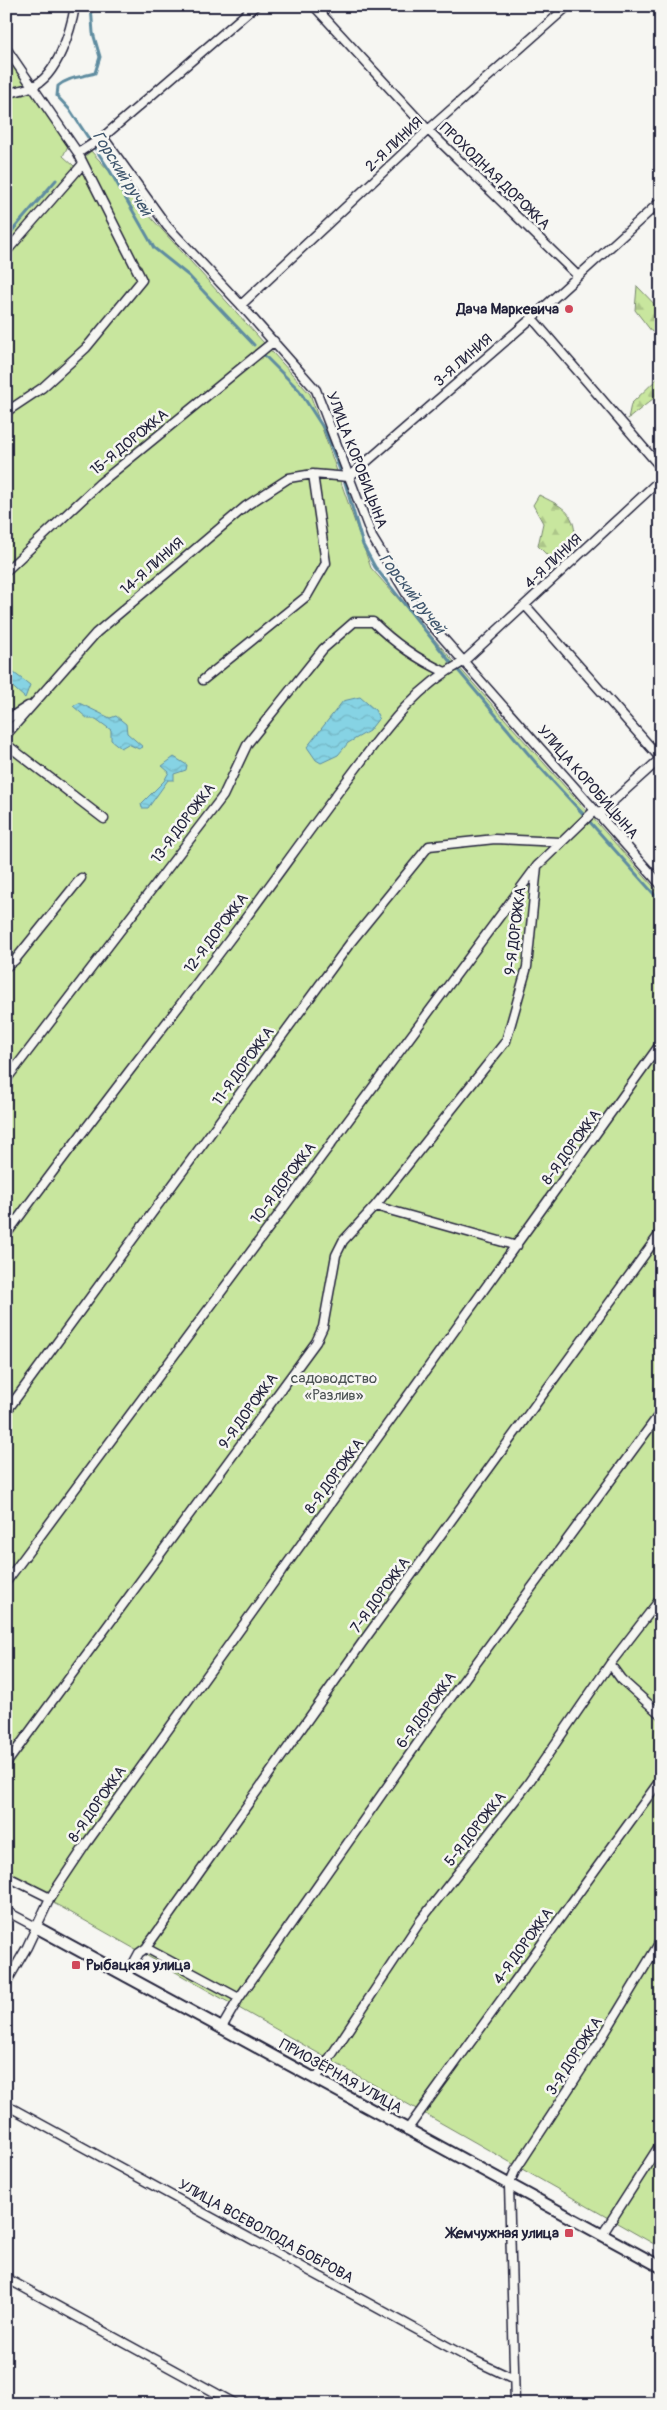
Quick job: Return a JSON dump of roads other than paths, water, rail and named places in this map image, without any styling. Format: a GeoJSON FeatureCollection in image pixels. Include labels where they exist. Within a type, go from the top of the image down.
{"type":"FeatureCollection","features":[{"type":"Feature","properties":{"kind":"street"},"geometry":{"type":"LineString","coordinates":[[6,94],[34,86],[47,76],[64,46],[75,6]]}},
{"type":"Feature","properties":{"kind":"street"},"geometry":{"type":"LineString","coordinates":[[78,153],[99,139],[254,6]]}},
{"type":"Feature","properties":{"kind":"street","name":"ПРОХОДНАЯ ДОРОЖКА"},"geometry":{"type":"LineString","coordinates":[[314,6],[428,130],[578,276]]}},
{"type":"Feature","properties":{"kind":"street","name":"2-Я ЛИНИЯ"},"geometry":{"type":"LineString","coordinates":[[241,305],[428,130],[568,6]]}},
{"type":"Feature","properties":{"kind":"street"},"geometry":{"type":"LineString","coordinates":[[6,48],[34,86],[78,153],[82,165],[142,280],[86,348],[42,388],[6,412]]}},
{"type":"Feature","properties":{"kind":"street","name":"УЛИЦА КОРОБИЦЫНА"},"geometry":{"type":"LineString","coordinates":[[99,139],[166,226],[241,305],[316,390],[372,537],[412,603],[661,885]]}},
{"type":"Feature","properties":{"kind":"street"},"geometry":{"type":"LineString","coordinates":[[6,252],[82,165]]}},
{"type":"Feature","properties":{"kind":"street","name":"3-Я ЛИНИЯ"},"geometry":{"type":"LineString","coordinates":[[349,478],[532,318],[661,201]]}},
{"type":"Feature","properties":{"kind":"street"},"geometry":{"type":"LineString","coordinates":[[532,318],[661,468]]}},
{"type":"Feature","properties":{"kind":"street","name":"15-Я ДОРОЖКА"},"geometry":{"type":"LineString","coordinates":[[6,570],[100,483],[274,342]]}},
{"type":"Feature","properties":{"kind":"street"},"geometry":{"type":"LineString","coordinates":[[203,680],[307,596],[326,563],[313,474]]}},
{"type":"Feature","properties":{"kind":"street","name":"14-Я ЛИНИЯ"},"geometry":{"type":"LineString","coordinates":[[6,735],[96,633],[181,559],[246,506],[289,478],[313,474],[349,478]]}},
{"type":"Feature","properties":{"kind":"street","name":"4-Я ЛИНИЯ"},"geometry":{"type":"LineString","coordinates":[[463,662],[661,480]]}},
{"type":"Feature","properties":{"kind":"street"},"geometry":{"type":"LineString","coordinates":[[525,605],[661,759]]}},
{"type":"Feature","properties":{"kind":"street","name":"13-Я ДОРОЖКА"},"geometry":{"type":"LineString","coordinates":[[6,1080],[223,796],[248,743],[323,649],[354,622],[373,622],[393,642],[420,660],[445,672]]}},
{"type":"Feature","properties":{"kind":"street","name":"12-Я ДОРОЖКА"},"geometry":{"type":"LineString","coordinates":[[6,1235],[62,1157],[246,918],[288,858],[396,715],[428,684],[463,662]]}},
{"type":"Feature","properties":{"kind":"street"},"geometry":{"type":"LineString","coordinates":[[6,720],[36,701]]}},
{"type":"Feature","properties":{"kind":"street"},"geometry":{"type":"LineString","coordinates":[[6,744],[104,819]]}},
{"type":"Feature","properties":{"kind":"street","name":"10-Я ДОРОЖКА"},"geometry":{"type":"LineString","coordinates":[[6,1582],[537,866],[560,842],[661,759]]}},
{"type":"Feature","properties":{"kind":"street","name":"11-Я ДОРОЖКА"},"geometry":{"type":"LineString","coordinates":[[6,1412],[351,942],[429,846],[495,840],[560,842]]}},
{"type":"Feature","properties":{"kind":"street","name":"9-Я ДОРОЖКА"},"geometry":{"type":"LineString","coordinates":[[6,1764],[316,1342],[323,1327],[336,1255],[343,1241],[375,1206],[506,1041],[527,967],[537,866]]}},
{"type":"Feature","properties":{"kind":"street"},"geometry":{"type":"LineString","coordinates":[[6,967],[15,960],[81,878]]}},
{"type":"Feature","properties":{"kind":"street","name":"8-Я ДОРОЖКА"},"geometry":{"type":"LineString","coordinates":[[36,1927],[50,1898],[86,1844],[661,1043]]}},
{"type":"Feature","properties":{"kind":"street"},"geometry":{"type":"LineString","coordinates":[[375,1206],[517,1246]]}},
{"type":"Feature","properties":{"kind":"street","name":"7-Я ДОРОЖКА"},"geometry":{"type":"LineString","coordinates":[[126,1977],[140,1953],[146,1948],[339,1676],[661,1232]]}},
{"type":"Feature","properties":{"kind":"street","name":"6-Я ДОРОЖКА"},"geometry":{"type":"LineString","coordinates":[[221,2028],[239,1998],[424,1734],[661,1412]]}},
{"type":"Feature","properties":{"kind":"street","name":"5-Я ДОРОЖКА"},"geometry":{"type":"LineString","coordinates":[[315,2080],[421,1920],[527,1785],[610,1664],[661,1598]]}},
{"type":"Feature","properties":{"kind":"street"},"geometry":{"type":"LineString","coordinates":[[610,1664],[621,1679],[661,1715]]}},
{"type":"Feature","properties":{"kind":"street","name":"4-Я ДОРОЖКА"},"geometry":{"type":"LineString","coordinates":[[407,2130],[661,1779]]}},
{"type":"Feature","properties":{"kind":"street"},"geometry":{"type":"LineString","coordinates":[[6,1876],[50,1898]]}},
{"type":"Feature","properties":{"kind":"street","name":"ПРИОЗЁРНАЯ УЛИЦА"},"geometry":{"type":"LineString","coordinates":[[6,1911],[661,2267]]}},
{"type":"Feature","properties":{"kind":"street"},"geometry":{"type":"LineString","coordinates":[[6,1983],[36,1927]]}},
{"type":"Feature","properties":{"kind":"street","name":"3-Я ДОРОЖКА"},"geometry":{"type":"LineString","coordinates":[[509,2185],[515,2171],[600,2041],[661,1940]]}},
{"type":"Feature","properties":{"kind":"street"},"geometry":{"type":"LineString","coordinates":[[146,1948],[239,1998]]}},
{"type":"Feature","properties":{"kind":"street","name":"УЛИЦА ВСЕВОЛОДА БОБРОВА"},"geometry":{"type":"LineString","coordinates":[[6,2105],[465,2356],[514,2379]]}},
{"type":"Feature","properties":{"kind":"street"},"geometry":{"type":"LineString","coordinates":[[602,2235],[661,2143]]}},
{"type":"Feature","properties":{"kind":"street"},"geometry":{"type":"LineString","coordinates":[[509,2185],[515,2404]]}},
{"type":"Feature","properties":{"kind":"street"},"geometry":{"type":"LineString","coordinates":[[6,2278],[236,2404]]}},
{"type":"Feature","properties":{"kind":"water"},"geometry":{"type":"Polygon","coordinates":[[[6,667],[30,685],[25,698],[6,681],[6,667]]]}},
{"type":"Feature","properties":{"kind":"water"},"geometry":{"type":"Polygon","coordinates":[[[360,697],[375,710],[379,718],[369,731],[348,743],[338,755],[321,763],[316,760],[307,747],[343,701],[360,697]]]}},
{"type":"Feature","properties":{"kind":"water"},"geometry":{"type":"Polygon","coordinates":[[[79,703],[110,718],[116,716],[126,724],[127,733],[143,747],[139,749],[128,744],[121,748],[111,740],[111,730],[96,719],[88,719],[73,706],[79,703]]]}},
{"type":"Feature","properties":{"kind":"water"},"geometry":{"type":"Polygon","coordinates":[[[174,757],[187,765],[186,770],[174,774],[174,780],[168,780],[148,808],[142,808],[141,804],[164,781],[169,772],[162,766],[174,757]]]}},
{"type":"Feature","properties":{"kind":"waterway","name":"Горский ручей"},"geometry":{"type":"LineString","coordinates":[[91,6],[93,33],[100,57],[95,73],[62,83],[58,86],[57,96],[70,110],[110,171],[154,248],[189,276],[254,345]]}},
{"type":"Feature","properties":{"kind":"waterway"},"geometry":{"type":"LineString","coordinates":[[6,238],[56,180]]}},
{"type":"Feature","properties":{"kind":"waterway","name":"Горский ручей"},"geometry":{"type":"LineString","coordinates":[[265,356],[299,390],[324,429],[340,470]]}},
{"type":"Feature","properties":{"kind":"waterway","name":"Горский ручей"},"geometry":{"type":"LineString","coordinates":[[344,479],[363,545],[375,567],[451,663]]}},
{"type":"Feature","properties":{"kind":"waterway","name":"Горский ручей"},"geometry":{"type":"LineString","coordinates":[[457,669],[536,763],[584,815]]}},
{"type":"Feature","properties":{"kind":"waterway","name":"Горский ручей"},"geometry":{"type":"LineString","coordinates":[[589,821],[661,902]]}},
{"type":"Feature","properties":{"kind":"place","name":"Дача Маркевича"},"geometry":{"type":"Point","coordinates":[569,309]}},
{"type":"Feature","properties":{"kind":"place","name":"Рыбацкая улица"},"geometry":{"type":"Point","coordinates":[76,1965]}},
{"type":"Feature","properties":{"kind":"place","name":"Жемчужная улица"},"geometry":{"type":"Point","coordinates":[569,2233]}},
{"type":"Feature","properties":{"kind":"park label","name":"садоводство «Разлив»"},"geometry":{"type":"Point","coordinates":[334,1386]}}]}
